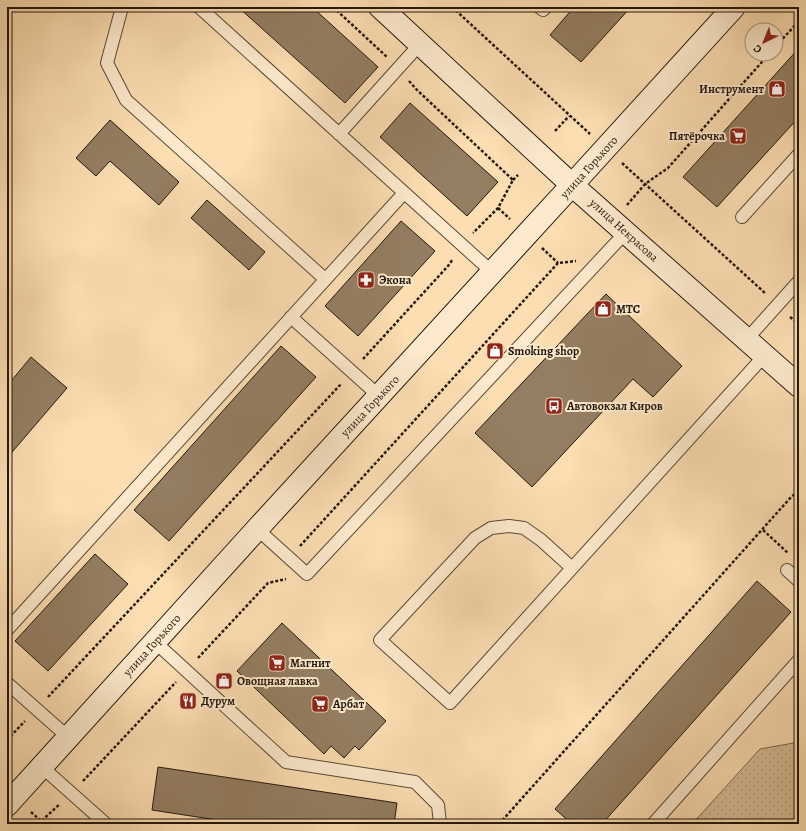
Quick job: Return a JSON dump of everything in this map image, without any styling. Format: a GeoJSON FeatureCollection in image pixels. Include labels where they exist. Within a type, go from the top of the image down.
{"type":"FeatureCollection","features":[{"type":"Feature","properties":{"kind":"street","name":"улица Некрасова"},"geometry":{"type":"LineString","coordinates":[[380,7],[572,185],[799,386]]}},
{"type":"Feature","properties":{"kind":"street","name":"улица Горького"},"geometry":{"type":"LineString","coordinates":[[7,805],[734,7]]}},
{"type":"Feature","properties":{"kind":"lane"},"geometry":{"type":"LineString","coordinates":[[122,7],[107,63],[126,100],[325,279]]}},
{"type":"Feature","properties":{"kind":"lane"},"geometry":{"type":"LineString","coordinates":[[199,7],[492,272]]}},
{"type":"Feature","properties":{"kind":"lane"},"geometry":{"type":"LineString","coordinates":[[539,7],[543,10],[546,7]]}},
{"type":"Feature","properties":{"kind":"lane"},"geometry":{"type":"LineString","coordinates":[[339,134],[420,44]]}},
{"type":"Feature","properties":{"kind":"lane"},"geometry":{"type":"LineString","coordinates":[[742,217],[799,154]]}},
{"type":"Feature","properties":{"kind":"lane"},"geometry":{"type":"LineString","coordinates":[[7,630],[404,193]]}},
{"type":"Feature","properties":{"kind":"lane"},"geometry":{"type":"LineString","coordinates":[[257,529],[307,574],[620,227]]}},
{"type":"Feature","properties":{"kind":"lane"},"geometry":{"type":"LineString","coordinates":[[747,339],[799,282]]}},
{"type":"Feature","properties":{"kind":"lane"},"geometry":{"type":"LineString","coordinates":[[291,317],[379,396]]}},
{"type":"Feature","properties":{"kind":"lane"},"geometry":{"type":"LineString","coordinates":[[572,568],[541,540],[524,528],[508,526],[491,528],[475,538],[380,640],[450,703],[765,355]]}},
{"type":"Feature","properties":{"kind":"lane"},"geometry":{"type":"LineString","coordinates":[[787,570],[799,581]]}},
{"type":"Feature","properties":{"kind":"lane"},"geometry":{"type":"LineString","coordinates":[[155,642],[286,762],[415,782],[438,804],[440,824]]}},
{"type":"Feature","properties":{"kind":"lane"},"geometry":{"type":"LineString","coordinates":[[653,824],[799,660]]}},
{"type":"Feature","properties":{"kind":"lane"},"geometry":{"type":"LineString","coordinates":[[7,683],[68,738]]}},
{"type":"Feature","properties":{"kind":"lane"},"geometry":{"type":"LineString","coordinates":[[42,767],[106,824]]}},
{"type":"Feature","properties":{"kind":"path"},"geometry":{"type":"LineString","coordinates":[[332,7],[398,68],[417,90],[513,180]]}},
{"type":"Feature","properties":{"kind":"path"},"geometry":{"type":"LineString","coordinates":[[452,7],[569,116],[555,131]]}},
{"type":"Feature","properties":{"kind":"path"},"geometry":{"type":"LineString","coordinates":[[784,37],[799,20]]}},
{"type":"Feature","properties":{"kind":"path"},"geometry":{"type":"LineString","coordinates":[[620,227],[645,184],[668,168],[762,62]]}},
{"type":"Feature","properties":{"kind":"path"},"geometry":{"type":"LineString","coordinates":[[7,740],[352,372],[448,266],[462,245],[498,208],[513,180],[518,175]]}},
{"type":"Feature","properties":{"kind":"path"},"geometry":{"type":"LineString","coordinates":[[645,184],[799,324]]}},
{"type":"Feature","properties":{"kind":"path"},"geometry":{"type":"LineString","coordinates":[[291,560],[299,547],[558,263],[578,261]]}},
{"type":"Feature","properties":{"kind":"path"},"geometry":{"type":"LineString","coordinates":[[499,824],[792,496],[799,492]]}},
{"type":"Feature","properties":{"kind":"path"},"geometry":{"type":"LineString","coordinates":[[763,530],[789,553]]}},
{"type":"Feature","properties":{"kind":"path"},"geometry":{"type":"LineString","coordinates":[[38,824],[72,793],[268,583],[307,574]]}},
{"type":"Feature","properties":{"kind":"path"},"geometry":{"type":"LineString","coordinates":[[757,824],[799,820]]}},
{"type":"Feature","properties":{"kind":"shaded area"},"geometry":{"type":"Polygon","coordinates":[[[799,742],[799,824],[692,824],[760,749],[799,742]]]}},
{"type":"Feature","properties":{"kind":"building"},"geometry":{"type":"Polygon","coordinates":[[[238,7],[312,7],[378,67],[345,103],[238,7]]]}},
{"type":"Feature","properties":{"kind":"building"},"geometry":{"type":"Polygon","coordinates":[[[574,7],[631,7],[581,62],[550,35],[574,7]]]}},
{"type":"Feature","properties":{"kind":"building"},"geometry":{"type":"Polygon","coordinates":[[[799,48],[799,117],[717,207],[683,177],[799,48]]]}},
{"type":"Feature","properties":{"kind":"building"},"geometry":{"type":"Polygon","coordinates":[[[410,103],[498,182],[467,216],[380,137],[410,103]]]}},
{"type":"Feature","properties":{"kind":"building"},"geometry":{"type":"Polygon","coordinates":[[[110,120],[179,182],[159,205],[110,161],[96,176],[76,158],[110,120]]]}},
{"type":"Feature","properties":{"kind":"building"},"geometry":{"type":"Polygon","coordinates":[[[207,200],[265,252],[249,270],[191,218],[207,200]]]}},
{"type":"Feature","properties":{"kind":"building"},"geometry":{"type":"Polygon","coordinates":[[[401,221],[435,251],[358,336],[325,306],[401,221]]]}},
{"type":"Feature","properties":{"kind":"building","name":"Автовокзал Киров"},"geometry":{"type":"Polygon","coordinates":[[[606,294],[682,366],[653,397],[633,379],[532,487],[475,433],[606,294]]]}},
{"type":"Feature","properties":{"kind":"building"},"geometry":{"type":"Polygon","coordinates":[[[281,346],[316,377],[169,541],[134,510],[281,346]]]}},
{"type":"Feature","properties":{"kind":"building"},"geometry":{"type":"Polygon","coordinates":[[[31,357],[67,388],[7,458],[7,386],[31,357]]]}},
{"type":"Feature","properties":{"kind":"building"},"geometry":{"type":"Polygon","coordinates":[[[95,554],[128,584],[48,671],[15,641],[95,554]]]}},
{"type":"Feature","properties":{"kind":"building"},"geometry":{"type":"Polygon","coordinates":[[[757,581],[791,612],[602,824],[572,824],[555,809],[757,581]]]}},
{"type":"Feature","properties":{"kind":"building","name":"Арбат"},"geometry":{"type":"Polygon","coordinates":[[[282,623],[386,721],[359,750],[355,746],[344,758],[331,746],[324,754],[237,671],[282,623]]]}},
{"type":"Feature","properties":{"kind":"building"},"geometry":{"type":"Polygon","coordinates":[[[158,767],[397,803],[394,824],[243,824],[152,810],[158,767]]]}},
{"type":"Feature","properties":{"kind":"place","name":"Инструмент"},"geometry":{"type":"Point","coordinates":[777,89]}},
{"type":"Feature","properties":{"kind":"place","name":"Пятёрочка"},"geometry":{"type":"Point","coordinates":[738,136]}},
{"type":"Feature","properties":{"kind":"place","name":"Экона"},"geometry":{"type":"Point","coordinates":[366,280]}},
{"type":"Feature","properties":{"kind":"place","name":"МТС"},"geometry":{"type":"Point","coordinates":[603,309]}},
{"type":"Feature","properties":{"kind":"place","name":"Smoking shop"},"geometry":{"type":"Point","coordinates":[495,351]}},
{"type":"Feature","properties":{"kind":"place","name":"Автовокзал Киров"},"geometry":{"type":"Point","coordinates":[554,406]}},
{"type":"Feature","properties":{"kind":"place","name":"Магнит"},"geometry":{"type":"Point","coordinates":[277,663]}},
{"type":"Feature","properties":{"kind":"place","name":"Овощная лавка"},"geometry":{"type":"Point","coordinates":[224,681]}},
{"type":"Feature","properties":{"kind":"place","name":"Дурум"},"geometry":{"type":"Point","coordinates":[188,701]}},
{"type":"Feature","properties":{"kind":"place","name":"Арбат"},"geometry":{"type":"Point","coordinates":[320,704]}}]}
